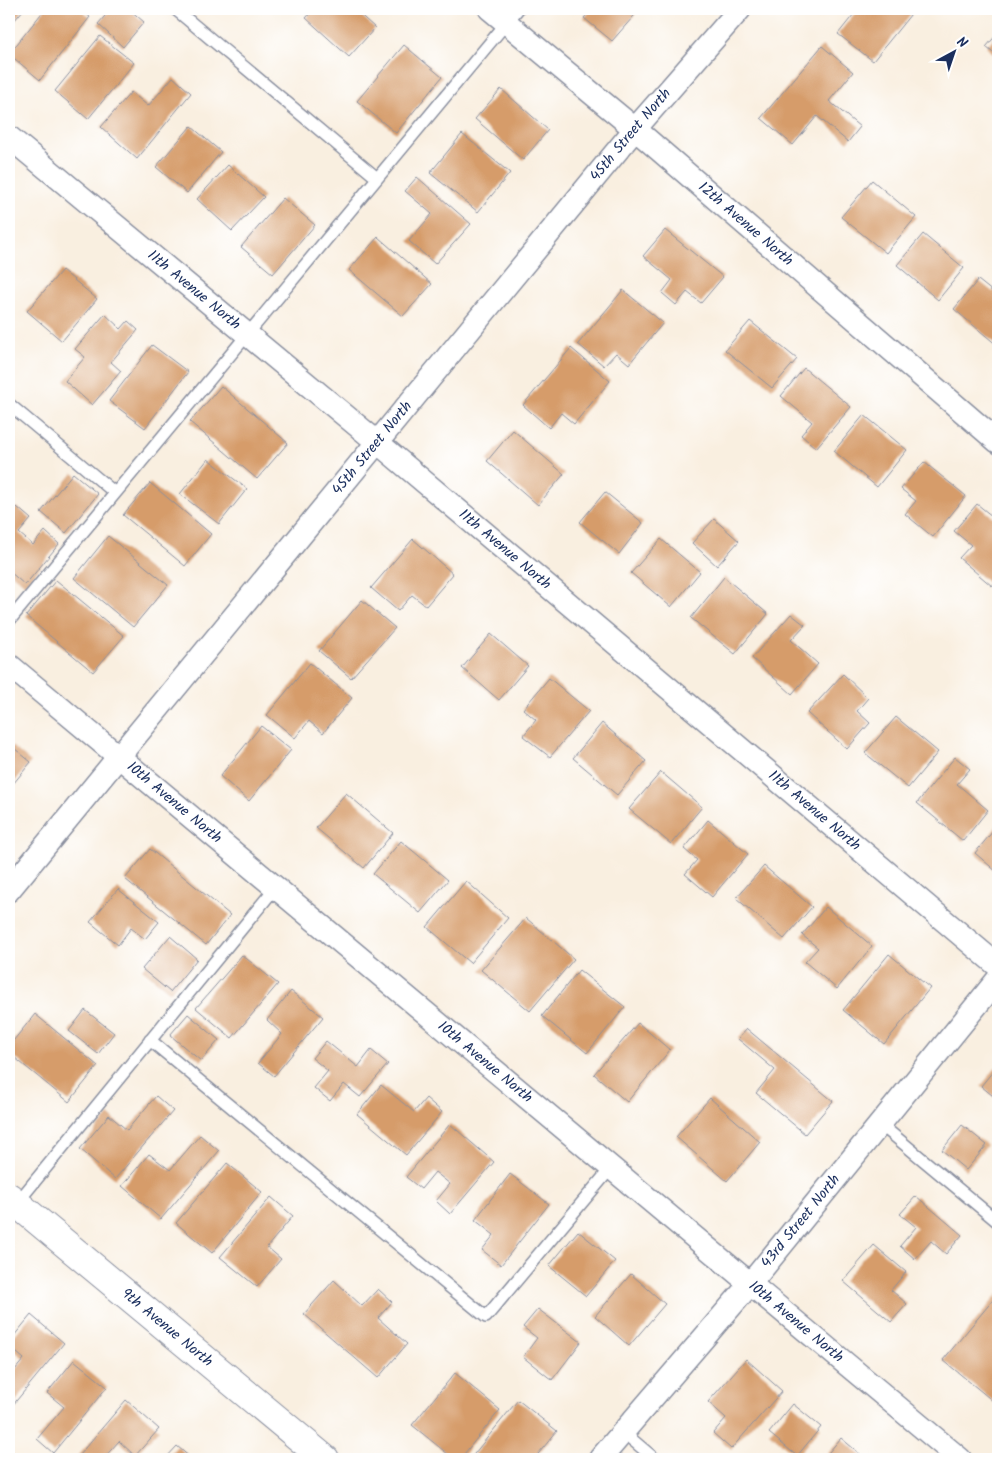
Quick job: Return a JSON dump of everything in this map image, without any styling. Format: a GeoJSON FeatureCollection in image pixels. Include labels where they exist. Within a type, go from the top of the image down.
{"type":"FeatureCollection","features":[{"type":"Feature","properties":{"kind":"street","name":"45th Street North"},"geometry":{"type":"LineString","coordinates":[[9,890],[635,129],[740,9]]}},
{"type":"Feature","properties":{"kind":"street","name":"12th Avenue North"},"geometry":{"type":"LineString","coordinates":[[505,13],[635,129],[998,442]]}},
{"type":"Feature","properties":{"kind":"street","name":"11th Avenue North"},"geometry":{"type":"LineString","coordinates":[[9,137],[377,442],[998,966]]}},
{"type":"Feature","properties":{"kind":"street","name":"10th Avenue North"},"geometry":{"type":"LineString","coordinates":[[9,665],[960,1459]]}},
{"type":"Feature","properties":{"kind":"street","name":"43rd Street North"},"geometry":{"type":"LineString","coordinates":[[600,1459],[750,1284],[998,979]]}},
{"type":"Feature","properties":{"kind":"street","name":"9th Avenue North"},"geometry":{"type":"LineString","coordinates":[[13,1200],[325,1459]]}},
{"type":"Feature","properties":{"kind":"lane"},"geometry":{"type":"LineString","coordinates":[[176,9],[377,178]]}},
{"type":"Feature","properties":{"kind":"lane"},"geometry":{"type":"LineString","coordinates":[[9,621],[377,178],[505,13]]}},
{"type":"Feature","properties":{"kind":"lane"},"geometry":{"type":"LineString","coordinates":[[9,404],[115,493]]}},
{"type":"Feature","properties":{"kind":"lane"},"geometry":{"type":"LineString","coordinates":[[13,1200],[150,1040],[275,888]]}},
{"type":"Feature","properties":{"kind":"lane"},"geometry":{"type":"LineString","coordinates":[[150,1040],[486,1317],[611,1168]]}},
{"type":"Feature","properties":{"kind":"lane"},"geometry":{"type":"LineString","coordinates":[[880,1124],[998,1222]]}},
{"type":"Feature","properties":{"kind":"lane"},"geometry":{"type":"LineString","coordinates":[[623,1432],[655,1459]]}},
{"type":"Feature","properties":{"kind":"building"},"geometry":{"type":"Polygon","coordinates":[[[9,9],[24,9],[9,27],[9,9]]]}},
{"type":"Feature","properties":{"kind":"building"},"geometry":{"type":"Polygon","coordinates":[[[45,9],[80,9],[90,17],[40,80],[9,54],[45,9]]]}},
{"type":"Feature","properties":{"kind":"building"},"geometry":{"type":"Polygon","coordinates":[[[111,9],[129,9],[144,22],[123,47],[98,24],[111,9]]]}},
{"type":"Feature","properties":{"kind":"building"},"geometry":{"type":"Polygon","coordinates":[[[314,9],[354,9],[375,28],[349,57],[306,18],[314,9]]]}},
{"type":"Feature","properties":{"kind":"building"},"geometry":{"type":"Polygon","coordinates":[[[592,9],[640,9],[612,41],[584,18],[592,9]]]}},
{"type":"Feature","properties":{"kind":"building"},"geometry":{"type":"Polygon","coordinates":[[[858,9],[915,9],[873,61],[838,34],[858,9]]]}},
{"type":"Feature","properties":{"kind":"building"},"geometry":{"type":"Polygon","coordinates":[[[998,33],[998,57],[986,47],[998,33]]]}},
{"type":"Feature","properties":{"kind":"building"},"geometry":{"type":"Polygon","coordinates":[[[100,36],[134,63],[88,119],[55,91],[100,36]]]}},
{"type":"Feature","properties":{"kind":"building"},"geometry":{"type":"Polygon","coordinates":[[[404,45],[442,77],[396,133],[357,101],[404,45]]]}},
{"type":"Feature","properties":{"kind":"building"},"geometry":{"type":"Polygon","coordinates":[[[822,46],[853,72],[829,101],[860,127],[848,142],[817,116],[793,145],[761,118],[822,46]]]}},
{"type":"Feature","properties":{"kind":"building"},"geometry":{"type":"Polygon","coordinates":[[[173,77],[191,93],[137,159],[101,127],[131,92],[148,106],[173,77]]]}},
{"type":"Feature","properties":{"kind":"building"},"geometry":{"type":"Polygon","coordinates":[[[501,89],[548,130],[523,160],[475,119],[501,89]]]}},
{"type":"Feature","properties":{"kind":"building"},"geometry":{"type":"Polygon","coordinates":[[[191,126],[221,152],[187,193],[156,167],[191,126]]]}},
{"type":"Feature","properties":{"kind":"building"},"geometry":{"type":"Polygon","coordinates":[[[462,134],[510,173],[478,212],[430,173],[462,134]]]}},
{"type":"Feature","properties":{"kind":"building"},"geometry":{"type":"Polygon","coordinates":[[[228,165],[264,197],[232,231],[197,199],[228,165]]]}},
{"type":"Feature","properties":{"kind":"building"},"geometry":{"type":"Polygon","coordinates":[[[417,177],[471,224],[435,264],[409,241],[432,214],[405,191],[417,177]]]}},
{"type":"Feature","properties":{"kind":"building"},"geometry":{"type":"Polygon","coordinates":[[[872,180],[916,217],[886,253],[841,217],[872,180]]]}},
{"type":"Feature","properties":{"kind":"building"},"geometry":{"type":"Polygon","coordinates":[[[283,198],[315,225],[273,274],[241,247],[283,198]]]}},
{"type":"Feature","properties":{"kind":"building"},"geometry":{"type":"Polygon","coordinates":[[[665,230],[723,277],[701,303],[687,292],[676,305],[662,293],[672,280],[643,256],[665,230]]]}},
{"type":"Feature","properties":{"kind":"building"},"geometry":{"type":"Polygon","coordinates":[[[923,234],[964,268],[938,300],[897,265],[923,234]]]}},
{"type":"Feature","properties":{"kind":"building"},"geometry":{"type":"Polygon","coordinates":[[[378,237],[432,284],[403,316],[349,270],[378,237]]]}},
{"type":"Feature","properties":{"kind":"building"},"geometry":{"type":"Polygon","coordinates":[[[62,270],[97,299],[62,341],[27,311],[62,270]]]}},
{"type":"Feature","properties":{"kind":"building"},"geometry":{"type":"Polygon","coordinates":[[[978,280],[993,292],[998,286],[998,346],[954,309],[978,280]]]}},
{"type":"Feature","properties":{"kind":"building"},"geometry":{"type":"Polygon","coordinates":[[[623,290],[663,323],[629,364],[616,353],[604,366],[578,344],[623,290]]]}},
{"type":"Feature","properties":{"kind":"building"},"geometry":{"type":"Polygon","coordinates":[[[105,314],[121,329],[128,321],[138,330],[111,362],[121,371],[92,405],[65,381],[85,357],[75,349],[105,314]]]}},
{"type":"Feature","properties":{"kind":"building"},"geometry":{"type":"Polygon","coordinates":[[[750,321],[797,359],[772,388],[725,350],[750,321]]]}},
{"type":"Feature","properties":{"kind":"building"},"geometry":{"type":"Polygon","coordinates":[[[152,345],[188,372],[145,428],[109,401],[152,345]]]}},
{"type":"Feature","properties":{"kind":"building"},"geometry":{"type":"Polygon","coordinates":[[[571,348],[610,381],[574,424],[561,413],[549,428],[523,405],[571,348]]]}},
{"type":"Feature","properties":{"kind":"building"},"geometry":{"type":"Polygon","coordinates":[[[804,368],[851,407],[816,448],[801,435],[812,422],[781,396],[804,368]]]}},
{"type":"Feature","properties":{"kind":"building"},"geometry":{"type":"Polygon","coordinates":[[[221,386],[288,443],[257,479],[190,422],[221,386]]]}},
{"type":"Feature","properties":{"kind":"building"},"geometry":{"type":"Polygon","coordinates":[[[864,415],[907,450],[877,487],[834,451],[864,415]]]}},
{"type":"Feature","properties":{"kind":"building"},"geometry":{"type":"Polygon","coordinates":[[[513,430],[564,474],[538,505],[487,461],[513,430]]]}},
{"type":"Feature","properties":{"kind":"building"},"geometry":{"type":"Polygon","coordinates":[[[208,459],[247,489],[219,524],[180,494],[208,459]]]}},
{"type":"Feature","properties":{"kind":"building"},"geometry":{"type":"Polygon","coordinates":[[[924,462],[966,496],[933,537],[905,514],[916,501],[901,489],[924,462]]]}},
{"type":"Feature","properties":{"kind":"building"},"geometry":{"type":"Polygon","coordinates":[[[73,473],[98,494],[66,533],[41,512],[73,473]]]}},
{"type":"Feature","properties":{"kind":"building"},"geometry":{"type":"Polygon","coordinates":[[[150,483],[211,534],[185,566],[123,515],[150,483]]]}},
{"type":"Feature","properties":{"kind":"building"},"geometry":{"type":"Polygon","coordinates":[[[605,492],[643,523],[619,554],[580,522],[605,492]]]}},
{"type":"Feature","properties":{"kind":"building"},"geometry":{"type":"Polygon","coordinates":[[[977,504],[998,521],[998,579],[992,586],[959,558],[971,545],[954,531],[977,504]]]}},
{"type":"Feature","properties":{"kind":"building"},"geometry":{"type":"Polygon","coordinates":[[[17,507],[31,519],[19,533],[33,545],[45,531],[59,544],[25,585],[9,571],[9,516],[17,507]]]}},
{"type":"Feature","properties":{"kind":"building"},"geometry":{"type":"Polygon","coordinates":[[[714,519],[739,541],[717,566],[692,543],[714,519]]]}},
{"type":"Feature","properties":{"kind":"building"},"geometry":{"type":"Polygon","coordinates":[[[108,536],[168,585],[133,627],[74,578],[108,536]]]}},
{"type":"Feature","properties":{"kind":"building"},"geometry":{"type":"Polygon","coordinates":[[[413,539],[453,574],[426,606],[412,595],[398,611],[371,588],[413,539]]]}},
{"type":"Feature","properties":{"kind":"building"},"geometry":{"type":"Polygon","coordinates":[[[661,539],[700,572],[671,607],[631,573],[661,539]]]}},
{"type":"Feature","properties":{"kind":"building"},"geometry":{"type":"Polygon","coordinates":[[[724,577],[768,614],[735,654],[691,618],[724,577]]]}},
{"type":"Feature","properties":{"kind":"building"},"geometry":{"type":"Polygon","coordinates":[[[56,580],[124,636],[93,672],[26,616],[56,580]]]}},
{"type":"Feature","properties":{"kind":"building"},"geometry":{"type":"Polygon","coordinates":[[[362,600],[395,628],[351,678],[319,651],[362,600]]]}},
{"type":"Feature","properties":{"kind":"building"},"geometry":{"type":"Polygon","coordinates":[[[791,614],[805,625],[791,640],[818,664],[792,694],[752,658],[791,614]]]}},
{"type":"Feature","properties":{"kind":"building"},"geometry":{"type":"Polygon","coordinates":[[[491,634],[528,666],[499,700],[462,668],[491,634]]]}},
{"type":"Feature","properties":{"kind":"building"},"geometry":{"type":"Polygon","coordinates":[[[310,663],[352,698],[323,733],[309,721],[295,738],[267,715],[310,663]]]}},
{"type":"Feature","properties":{"kind":"building"},"geometry":{"type":"Polygon","coordinates":[[[843,674],[868,698],[857,711],[870,723],[847,749],[807,713],[843,674]]]}},
{"type":"Feature","properties":{"kind":"building"},"geometry":{"type":"Polygon","coordinates":[[[549,678],[589,711],[550,757],[523,736],[536,720],[523,709],[549,678]]]}},
{"type":"Feature","properties":{"kind":"building"},"geometry":{"type":"Polygon","coordinates":[[[896,717],[938,752],[908,788],[865,753],[896,717]]]}},
{"type":"Feature","properties":{"kind":"building"},"geometry":{"type":"Polygon","coordinates":[[[602,723],[646,761],[617,795],[573,758],[602,723]]]}},
{"type":"Feature","properties":{"kind":"building"},"geometry":{"type":"Polygon","coordinates":[[[261,726],[291,750],[249,801],[220,776],[261,726]]]}},
{"type":"Feature","properties":{"kind":"building"},"geometry":{"type":"Polygon","coordinates":[[[9,744],[31,762],[13,784],[9,780],[9,744]]]}},
{"type":"Feature","properties":{"kind":"building"},"geometry":{"type":"Polygon","coordinates":[[[955,757],[970,769],[957,784],[988,810],[963,841],[917,803],[955,757]]]}},
{"type":"Feature","properties":{"kind":"building"},"geometry":{"type":"Polygon","coordinates":[[[661,772],[702,807],[671,844],[629,809],[661,772]]]}},
{"type":"Feature","properties":{"kind":"building"},"geometry":{"type":"Polygon","coordinates":[[[346,793],[393,833],[364,868],[316,828],[346,793]]]}},
{"type":"Feature","properties":{"kind":"building"},"geometry":{"type":"Polygon","coordinates":[[[708,820],[748,854],[712,897],[685,874],[697,860],[684,849],[708,820]]]}},
{"type":"Feature","properties":{"kind":"building"},"geometry":{"type":"Polygon","coordinates":[[[998,825],[998,873],[975,853],[998,825]]]}},
{"type":"Feature","properties":{"kind":"building"},"geometry":{"type":"Polygon","coordinates":[[[401,841],[448,880],[420,913],[373,874],[401,841]]]}},
{"type":"Feature","properties":{"kind":"building"},"geometry":{"type":"Polygon","coordinates":[[[150,849],[230,915],[206,945],[125,879],[150,849]]]}},
{"type":"Feature","properties":{"kind":"building"},"geometry":{"type":"Polygon","coordinates":[[[764,866],[812,907],[784,939],[736,898],[764,866]]]}},
{"type":"Feature","properties":{"kind":"building"},"geometry":{"type":"Polygon","coordinates":[[[466,881],[508,918],[470,963],[427,927],[466,881]]]}},
{"type":"Feature","properties":{"kind":"building"},"geometry":{"type":"Polygon","coordinates":[[[118,889],[159,922],[145,939],[131,928],[118,945],[90,922],[118,889]]]}},
{"type":"Feature","properties":{"kind":"building"},"geometry":{"type":"Polygon","coordinates":[[[826,907],[872,946],[837,989],[805,962],[818,948],[802,935],[826,907]]]}},
{"type":"Feature","properties":{"kind":"building"},"geometry":{"type":"Polygon","coordinates":[[[526,918],[574,959],[530,1011],[481,970],[526,918]]]}},
{"type":"Feature","properties":{"kind":"building"},"geometry":{"type":"Polygon","coordinates":[[[170,936],[197,959],[170,992],[142,969],[170,936]]]}},
{"type":"Feature","properties":{"kind":"building"},"geometry":{"type":"Polygon","coordinates":[[[889,954],[930,988],[884,1044],[843,1010],[889,954]]]}},
{"type":"Feature","properties":{"kind":"building"},"geometry":{"type":"Polygon","coordinates":[[[242,955],[278,984],[232,1038],[196,1008],[242,955]]]}},
{"type":"Feature","properties":{"kind":"building"},"geometry":{"type":"Polygon","coordinates":[[[579,970],[625,1007],[587,1053],[542,1016],[579,970]]]}},
{"type":"Feature","properties":{"kind":"building"},"geometry":{"type":"Polygon","coordinates":[[[291,991],[323,1017],[274,1076],[258,1063],[282,1034],[267,1020],[291,991]]]}},
{"type":"Feature","properties":{"kind":"building"},"geometry":{"type":"Polygon","coordinates":[[[85,1010],[114,1033],[98,1054],[69,1031],[85,1010]]]}},
{"type":"Feature","properties":{"kind":"building"},"geometry":{"type":"Polygon","coordinates":[[[35,1014],[98,1066],[69,1102],[9,1053],[9,1046],[35,1014]]]}},
{"type":"Feature","properties":{"kind":"building"},"geometry":{"type":"Polygon","coordinates":[[[188,1014],[219,1040],[201,1061],[170,1035],[188,1014]]]}},
{"type":"Feature","properties":{"kind":"building"},"geometry":{"type":"Polygon","coordinates":[[[638,1023],[670,1050],[627,1102],[594,1074],[638,1023]]]}},
{"type":"Feature","properties":{"kind":"building"},"geometry":{"type":"Polygon","coordinates":[[[747,1029],[833,1101],[805,1134],[756,1093],[775,1070],[738,1039],[747,1029]]]}},
{"type":"Feature","properties":{"kind":"building"},"geometry":{"type":"Polygon","coordinates":[[[326,1041],[358,1067],[371,1050],[388,1064],[360,1097],[344,1084],[330,1101],[314,1088],[328,1071],[312,1058],[326,1041]]]}},
{"type":"Feature","properties":{"kind":"building"},"geometry":{"type":"Polygon","coordinates":[[[998,1065],[998,1100],[981,1086],[998,1065]]]}},
{"type":"Feature","properties":{"kind":"building"},"geometry":{"type":"Polygon","coordinates":[[[381,1085],[414,1112],[426,1098],[442,1112],[406,1155],[357,1114],[381,1085]]]}},
{"type":"Feature","properties":{"kind":"building"},"geometry":{"type":"Polygon","coordinates":[[[156,1096],[173,1111],[115,1179],[80,1149],[109,1115],[127,1130],[156,1096]]]}},
{"type":"Feature","properties":{"kind":"building"},"geometry":{"type":"Polygon","coordinates":[[[710,1098],[760,1142],[727,1181],[676,1137],[710,1098]]]}},
{"type":"Feature","properties":{"kind":"building"},"geometry":{"type":"Polygon","coordinates":[[[450,1124],[494,1162],[450,1214],[436,1201],[450,1184],[435,1172],[421,1189],[406,1177],[450,1124]]]}},
{"type":"Feature","properties":{"kind":"building"},"geometry":{"type":"Polygon","coordinates":[[[962,1125],[987,1145],[966,1170],[942,1150],[962,1125]]]}},
{"type":"Feature","properties":{"kind":"building"},"geometry":{"type":"Polygon","coordinates":[[[200,1135],[219,1151],[161,1219],[122,1186],[149,1154],[170,1170],[200,1135]]]}},
{"type":"Feature","properties":{"kind":"building"},"geometry":{"type":"Polygon","coordinates":[[[227,1163],[262,1192],[212,1253],[176,1223],[227,1163]]]}},
{"type":"Feature","properties":{"kind":"building"},"geometry":{"type":"Polygon","coordinates":[[[510,1174],[549,1204],[501,1265],[482,1250],[494,1235],[475,1220],[510,1174]]]}},
{"type":"Feature","properties":{"kind":"building"},"geometry":{"type":"Polygon","coordinates":[[[916,1196],[962,1235],[946,1254],[931,1241],[915,1259],[900,1246],[916,1227],[900,1214],[916,1196]]]}},
{"type":"Feature","properties":{"kind":"building"},"geometry":{"type":"Polygon","coordinates":[[[271,1197],[293,1216],[267,1247],[281,1259],[257,1287],[220,1257],[271,1197]]]}},
{"type":"Feature","properties":{"kind":"building"},"geometry":{"type":"Polygon","coordinates":[[[578,1231],[615,1261],[586,1296],[549,1266],[578,1231]]]}},
{"type":"Feature","properties":{"kind":"building"},"geometry":{"type":"Polygon","coordinates":[[[874,1245],[906,1272],[891,1290],[907,1304],[891,1322],[843,1281],[874,1245]]]}},
{"type":"Feature","properties":{"kind":"building"},"geometry":{"type":"Polygon","coordinates":[[[631,1274],[665,1304],[629,1346],[595,1316],[631,1274]]]}},
{"type":"Feature","properties":{"kind":"building"},"geometry":{"type":"Polygon","coordinates":[[[334,1280],[362,1306],[378,1289],[392,1302],[378,1318],[407,1344],[378,1378],[304,1314],[334,1280]]]}},
{"type":"Feature","properties":{"kind":"building"},"geometry":{"type":"Polygon","coordinates":[[[998,1294],[998,1397],[994,1402],[943,1360],[998,1294]]]}},
{"type":"Feature","properties":{"kind":"building"},"geometry":{"type":"Polygon","coordinates":[[[538,1309],[581,1342],[552,1380],[523,1357],[537,1338],[523,1327],[538,1309]]]}},
{"type":"Feature","properties":{"kind":"building"},"geometry":{"type":"Polygon","coordinates":[[[31,1315],[64,1343],[12,1406],[9,1403],[9,1377],[24,1359],[9,1346],[9,1342],[31,1315]]]}},
{"type":"Feature","properties":{"kind":"building"},"geometry":{"type":"Polygon","coordinates":[[[746,1359],[782,1391],[731,1449],[713,1433],[726,1418],[708,1402],[746,1359]]]}},
{"type":"Feature","properties":{"kind":"building"},"geometry":{"type":"Polygon","coordinates":[[[74,1360],[107,1387],[53,1453],[37,1439],[64,1407],[47,1393],[74,1360]]]}},
{"type":"Feature","properties":{"kind":"building"},"geometry":{"type":"Polygon","coordinates":[[[455,1373],[500,1410],[460,1459],[454,1459],[412,1425],[455,1373]]]}},
{"type":"Feature","properties":{"kind":"building"},"geometry":{"type":"Polygon","coordinates":[[[126,1400],[159,1429],[135,1456],[119,1441],[103,1459],[84,1459],[79,1455],[126,1400]]]}},
{"type":"Feature","properties":{"kind":"building"},"geometry":{"type":"Polygon","coordinates":[[[518,1400],[557,1431],[534,1459],[470,1459],[518,1400]]]}},
{"type":"Feature","properties":{"kind":"building"},"geometry":{"type":"Polygon","coordinates":[[[793,1404],[821,1427],[797,1456],[769,1433],[793,1404]]]}},
{"type":"Feature","properties":{"kind":"building"},"geometry":{"type":"Polygon","coordinates":[[[841,1438],[866,1459],[823,1459],[841,1438]]]}},
{"type":"Feature","properties":{"kind":"building"},"geometry":{"type":"Polygon","coordinates":[[[177,1446],[192,1459],[165,1459],[177,1446]]]}}]}
